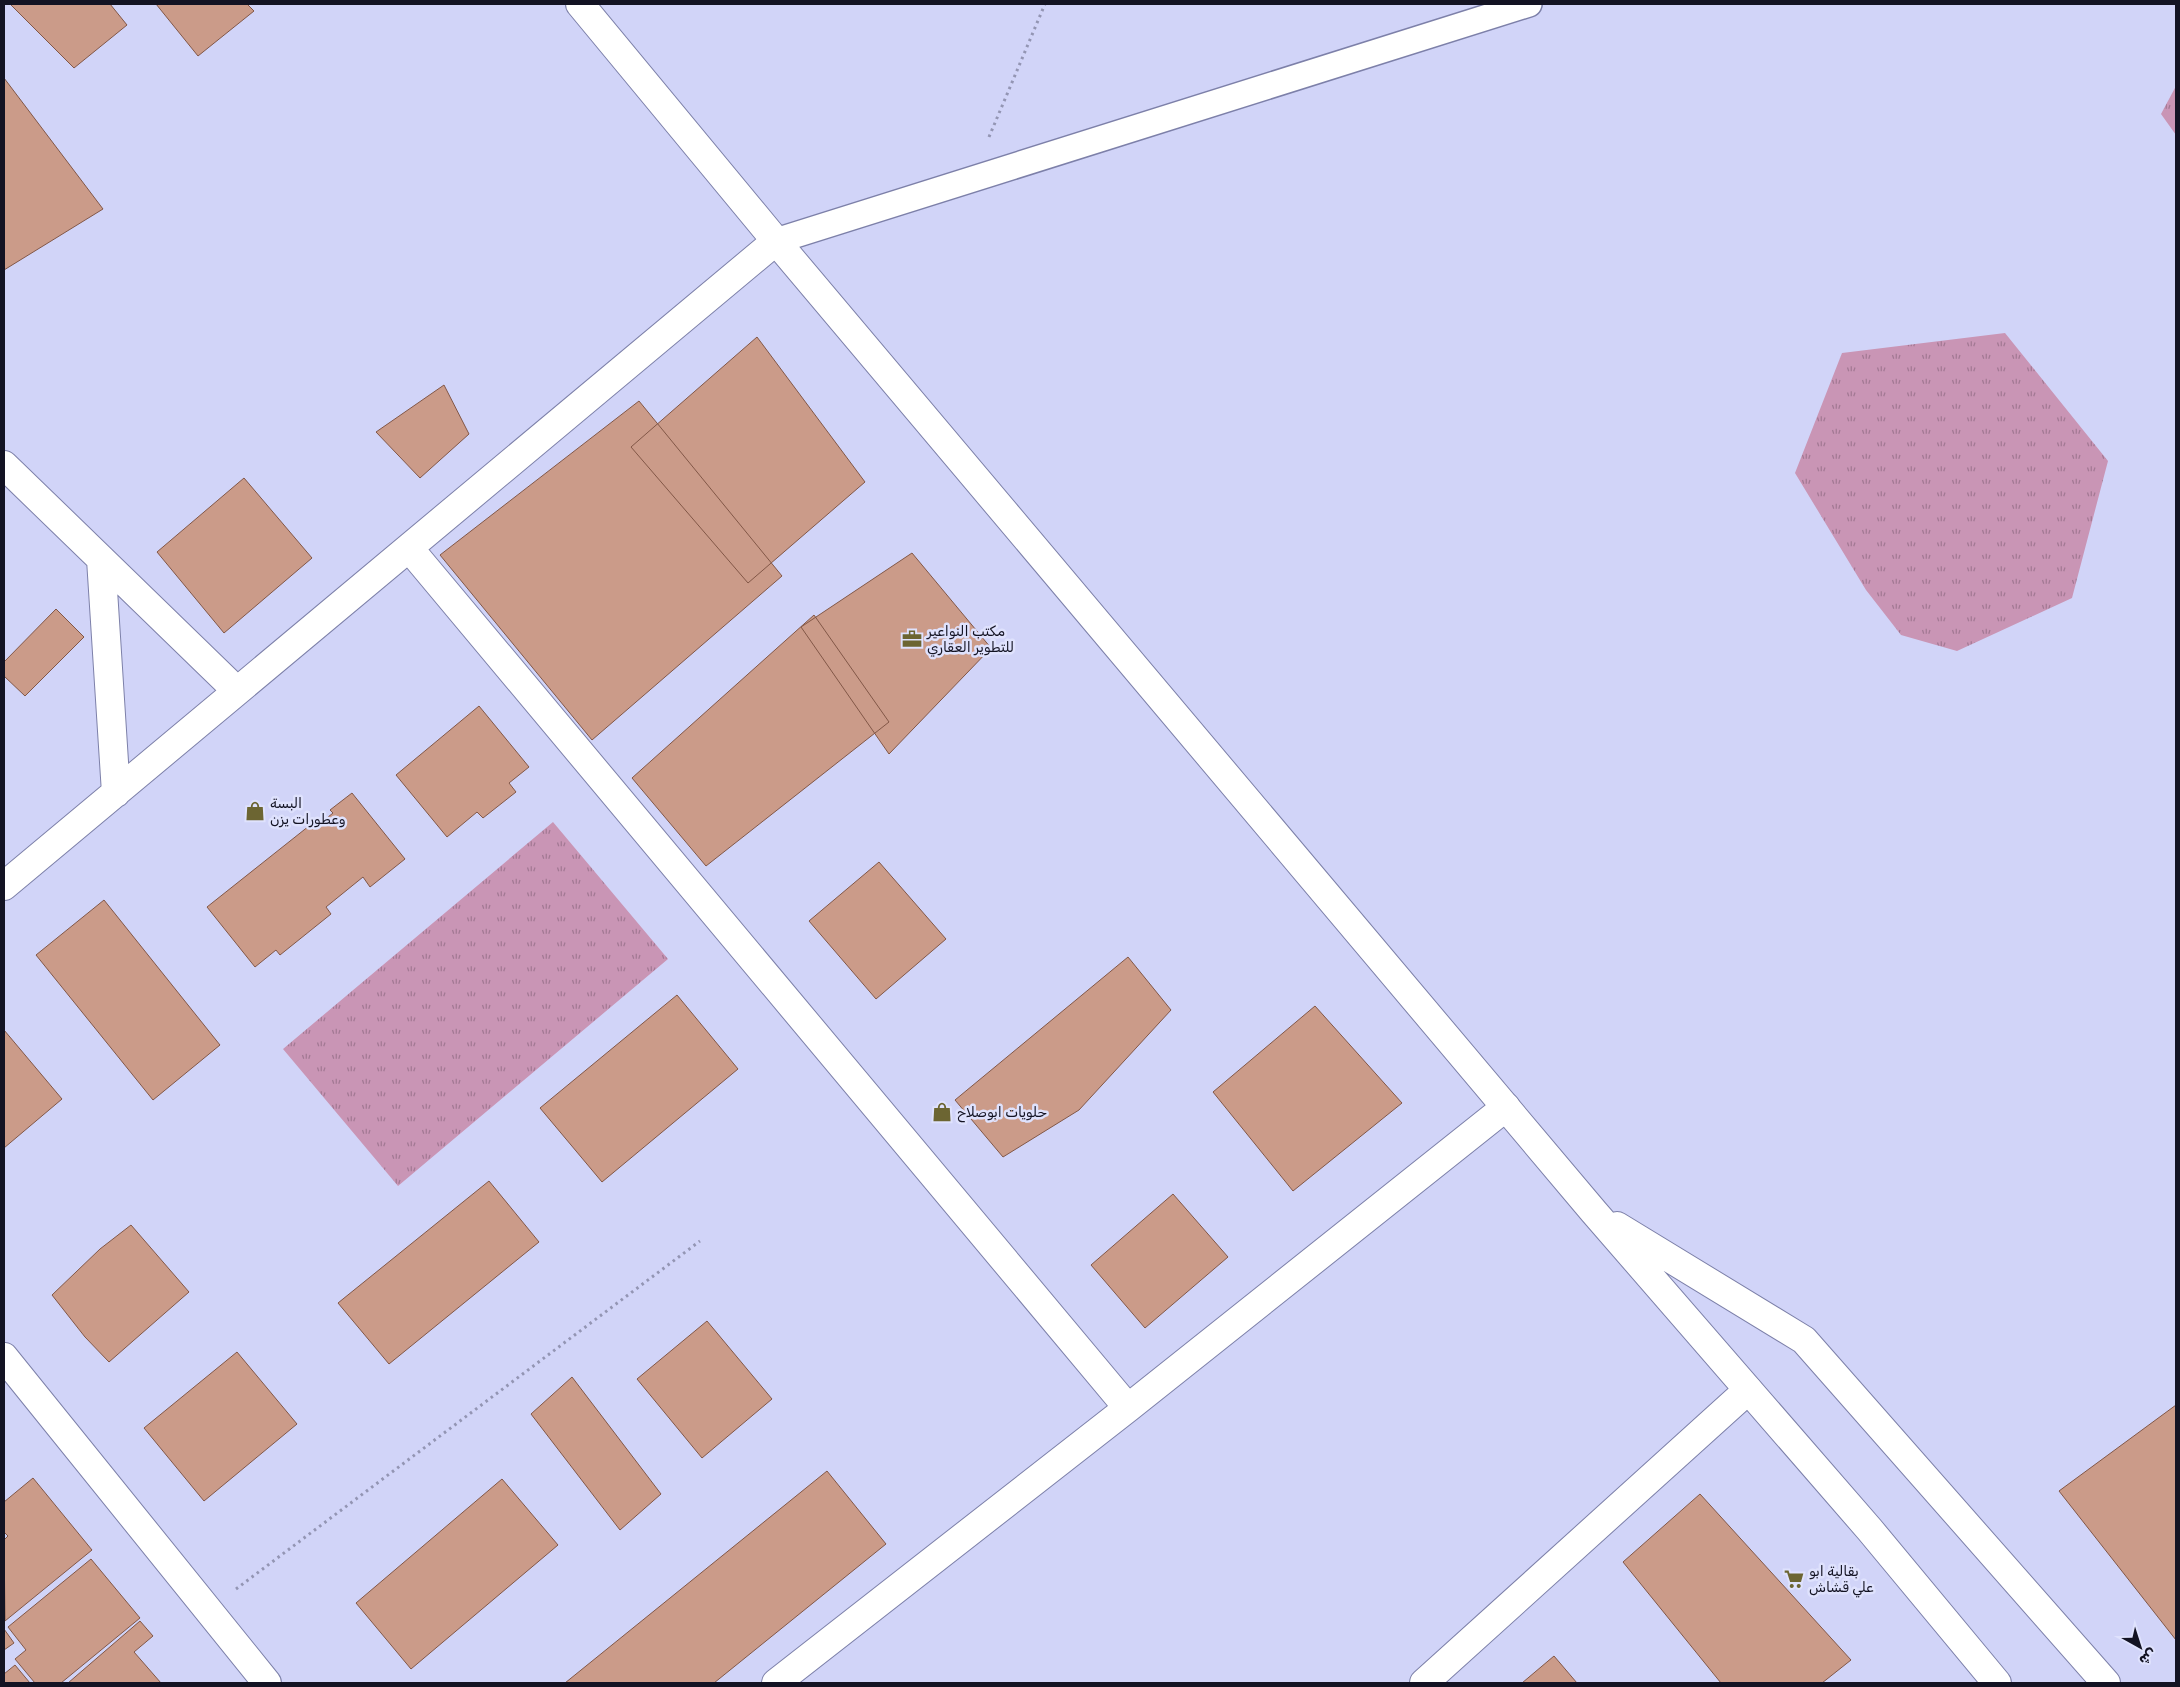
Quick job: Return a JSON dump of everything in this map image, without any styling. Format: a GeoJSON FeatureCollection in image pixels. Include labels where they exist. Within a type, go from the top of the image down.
{"type":"FeatureCollection","features":[{"type":"Feature","properties":{"kind":"street"},"geometry":{"type":"LineString","coordinates":[[580,4],[776,241],[1594,1212],[1870,1530],[1997,1683]]}},
{"type":"Feature","properties":{"kind":"street"},"geometry":{"type":"LineString","coordinates":[[4,886],[776,241]]}},
{"type":"Feature","properties":{"kind":"street"},"geometry":{"type":"LineString","coordinates":[[4,465],[237,691]]}},
{"type":"Feature","properties":{"kind":"street"},"geometry":{"type":"LineString","coordinates":[[410,548],[1128,1408]]}},
{"type":"Feature","properties":{"kind":"street"},"geometry":{"type":"LineString","coordinates":[[101,559],[116,793]]}},
{"type":"Feature","properties":{"kind":"street"},"geometry":{"type":"LineString","coordinates":[[776,1683],[1128,1408],[1506,1107]]}},
{"type":"Feature","properties":{"kind":"street"},"geometry":{"type":"LineString","coordinates":[[1594,1212],[1804,1340],[2106,1683]]}},
{"type":"Feature","properties":{"kind":"street"},"geometry":{"type":"LineString","coordinates":[[4,1357],[267,1683]]}},
{"type":"Feature","properties":{"kind":"street"},"geometry":{"type":"LineString","coordinates":[[1424,1683],[1748,1390]]}},
{"type":"Feature","properties":{"kind":"lane"},"geometry":{"type":"LineString","coordinates":[[776,241],[1529,4]]}},
{"type":"Feature","properties":{"kind":"path"},"geometry":{"type":"LineString","coordinates":[[985,146],[1045,4]]}},
{"type":"Feature","properties":{"kind":"path"},"geometry":{"type":"LineString","coordinates":[[208,1610],[700,1241]]}},
{"type":"Feature","properties":{"kind":"green space"},"geometry":{"type":"Polygon","coordinates":[[[2176,86],[2176,135],[2161,114],[2176,86]]]}},
{"type":"Feature","properties":{"kind":"green space"},"geometry":{"type":"Polygon","coordinates":[[[2005,333],[2108,461],[2072,598],[1957,651],[1901,635],[1866,590],[1795,473],[1842,353],[2005,333]]]}},
{"type":"Feature","properties":{"kind":"green space"},"geometry":{"type":"Polygon","coordinates":[[[553,822],[668,959],[398,1186],[283,1049],[553,822]]]}},
{"type":"Feature","properties":{"kind":"building"},"geometry":{"type":"Polygon","coordinates":[[[10,4],[110,4],[127,25],[74,68],[10,4]]]}},
{"type":"Feature","properties":{"kind":"building"},"geometry":{"type":"Polygon","coordinates":[[[156,4],[247,4],[254,11],[198,56],[156,4]]]}},
{"type":"Feature","properties":{"kind":"building"},"geometry":{"type":"Polygon","coordinates":[[[4,78],[103,209],[4,270],[4,78]]]}},
{"type":"Feature","properties":{"kind":"building"},"geometry":{"type":"Polygon","coordinates":[[[757,337],[865,482],[748,583],[631,447],[757,337]]]}},
{"type":"Feature","properties":{"kind":"building"},"geometry":{"type":"Polygon","coordinates":[[[444,385],[469,434],[420,478],[376,432],[444,385]]]}},
{"type":"Feature","properties":{"kind":"building"},"geometry":{"type":"Polygon","coordinates":[[[639,401],[782,576],[592,740],[440,555],[639,401]]]}},
{"type":"Feature","properties":{"kind":"building"},"geometry":{"type":"Polygon","coordinates":[[[244,478],[312,558],[224,633],[157,552],[244,478]]]}},
{"type":"Feature","properties":{"kind":"building"},"geometry":{"type":"Polygon","coordinates":[[[912,553],[991,648],[889,754],[801,627],[912,553]]]}},
{"type":"Feature","properties":{"kind":"building"},"geometry":{"type":"Polygon","coordinates":[[[56,609],[84,637],[25,696],[4,676],[4,662],[56,609]]]}},
{"type":"Feature","properties":{"kind":"building"},"geometry":{"type":"Polygon","coordinates":[[[814,615],[889,722],[706,866],[632,778],[814,615]]]}},
{"type":"Feature","properties":{"kind":"building"},"geometry":{"type":"Polygon","coordinates":[[[479,706],[529,767],[509,783],[516,792],[483,818],[477,812],[447,837],[396,775],[479,706]]]}},
{"type":"Feature","properties":{"kind":"building"},"geometry":{"type":"Polygon","coordinates":[[[352,793],[405,859],[370,887],[363,877],[326,907],[331,914],[280,955],[276,950],[255,967],[207,907],[314,822],[317,826],[333,813],[330,810],[352,793]]]}},
{"type":"Feature","properties":{"kind":"building"},"geometry":{"type":"Polygon","coordinates":[[[879,862],[946,939],[876,999],[809,921],[879,862]]]}},
{"type":"Feature","properties":{"kind":"building"},"geometry":{"type":"Polygon","coordinates":[[[104,900],[220,1045],[153,1100],[36,955],[104,900]]]}},
{"type":"Feature","properties":{"kind":"building"},"geometry":{"type":"Polygon","coordinates":[[[1128,957],[1171,1010],[1079,1110],[1003,1157],[955,1100],[1128,957]]]}},
{"type":"Feature","properties":{"kind":"building"},"geometry":{"type":"Polygon","coordinates":[[[677,995],[738,1069],[602,1182],[540,1108],[677,995]]]}},
{"type":"Feature","properties":{"kind":"building"},"geometry":{"type":"Polygon","coordinates":[[[1315,1006],[1402,1103],[1293,1191],[1213,1092],[1315,1006]]]}},
{"type":"Feature","properties":{"kind":"building"},"geometry":{"type":"Polygon","coordinates":[[[4,1030],[62,1099],[4,1148],[4,1030]]]}},
{"type":"Feature","properties":{"kind":"building"},"geometry":{"type":"Polygon","coordinates":[[[489,1181],[539,1242],[389,1364],[338,1303],[489,1181]]]}},
{"type":"Feature","properties":{"kind":"building"},"geometry":{"type":"Polygon","coordinates":[[[1173,1194],[1228,1257],[1145,1328],[1091,1265],[1173,1194]]]}},
{"type":"Feature","properties":{"kind":"building"},"geometry":{"type":"Polygon","coordinates":[[[131,1225],[189,1292],[109,1362],[85,1337],[52,1295],[100,1249],[131,1225]]]}},
{"type":"Feature","properties":{"kind":"building"},"geometry":{"type":"Polygon","coordinates":[[[707,1321],[772,1399],[702,1458],[637,1379],[707,1321]]]}},
{"type":"Feature","properties":{"kind":"building"},"geometry":{"type":"Polygon","coordinates":[[[237,1352],[297,1424],[204,1501],[144,1428],[237,1352]]]}},
{"type":"Feature","properties":{"kind":"building"},"geometry":{"type":"Polygon","coordinates":[[[572,1377],[661,1494],[620,1530],[531,1414],[572,1377]]]}},
{"type":"Feature","properties":{"kind":"building"},"geometry":{"type":"Polygon","coordinates":[[[2176,1405],[2176,1640],[2059,1491],[2176,1405]]]}},
{"type":"Feature","properties":{"kind":"building"},"geometry":{"type":"Polygon","coordinates":[[[827,1471],[886,1544],[714,1683],[565,1683],[827,1471]]]}},
{"type":"Feature","properties":{"kind":"building"},"geometry":{"type":"Polygon","coordinates":[[[33,1478],[92,1550],[5,1621],[4,1540],[8,1536],[4,1532],[4,1502],[33,1478]]]}},
{"type":"Feature","properties":{"kind":"building"},"geometry":{"type":"Polygon","coordinates":[[[502,1479],[558,1545],[411,1669],[356,1603],[502,1479]]]}},
{"type":"Feature","properties":{"kind":"building"},"geometry":{"type":"Polygon","coordinates":[[[1700,1494],[1851,1660],[1822,1683],[1721,1683],[1623,1562],[1700,1494]]]}},
{"type":"Feature","properties":{"kind":"building"},"geometry":{"type":"Polygon","coordinates":[[[91,1559],[140,1618],[61,1683],[35,1683],[15,1659],[26,1650],[8,1627],[91,1559]]]}},
{"type":"Feature","properties":{"kind":"building"},"geometry":{"type":"Polygon","coordinates":[[[140,1621],[153,1636],[134,1652],[161,1683],[68,1683],[140,1621]]]}},
{"type":"Feature","properties":{"kind":"building"},"geometry":{"type":"Polygon","coordinates":[[[4,1629],[14,1643],[4,1650],[4,1629]]]}},
{"type":"Feature","properties":{"kind":"building"},"geometry":{"type":"Polygon","coordinates":[[[1554,1656],[1577,1683],[1522,1683],[1554,1656]]]}},
{"type":"Feature","properties":{"kind":"building"},"geometry":{"type":"Polygon","coordinates":[[[15,1665],[30,1683],[4,1683],[4,1674],[15,1665]]]}},
{"type":"Feature","properties":{"kind":"place","name":"مكتب النواعير للتطوير العقاري"},"geometry":{"type":"Point","coordinates":[912,639]}},
{"type":"Feature","properties":{"kind":"place","name":"البسة وعطورات يزن"},"geometry":{"type":"Point","coordinates":[255,811]}},
{"type":"Feature","properties":{"kind":"place","name":"حلويات ابوصلاح"},"geometry":{"type":"Point","coordinates":[942,1112]}},
{"type":"Feature","properties":{"kind":"place","name":"بقالية ابو علي قشاش"},"geometry":{"type":"Point","coordinates":[1794,1579]}}]}
